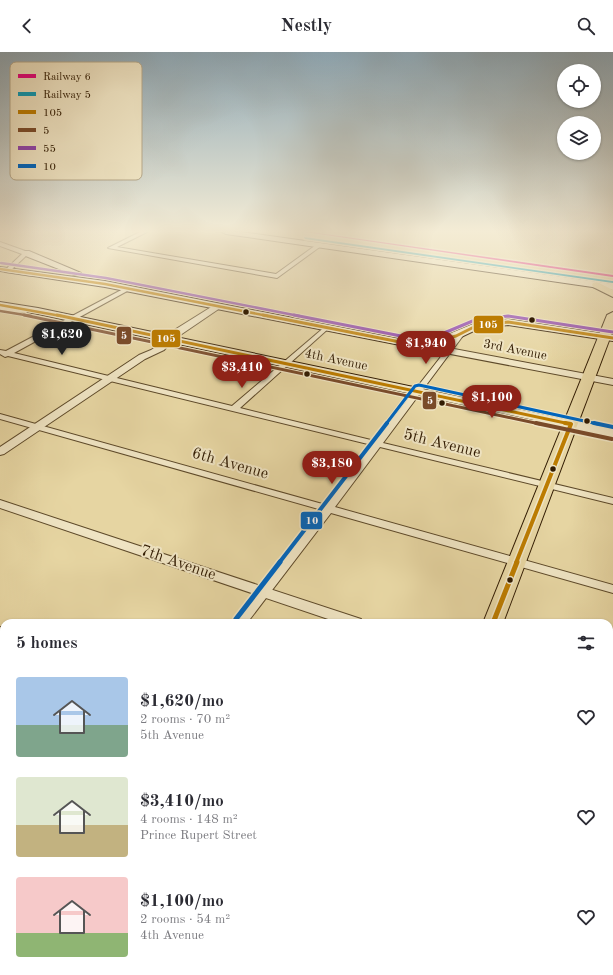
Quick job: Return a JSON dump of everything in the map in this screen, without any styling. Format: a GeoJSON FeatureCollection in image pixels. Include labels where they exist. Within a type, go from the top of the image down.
{"type":"FeatureCollection","features":[{"type":"Feature","properties":{"kind":"highway"},"geometry":{"type":"LineString","coordinates":[[597,285],[613,294]]}},
{"type":"Feature","properties":{"kind":"highway"},"geometry":{"type":"LineString","coordinates":[[495,619],[590,377],[609,337],[613,315]]}},
{"type":"Feature","properties":{"kind":"main road"},"geometry":{"type":"LineString","coordinates":[[44,275],[105,284]]}},
{"type":"Feature","properties":{"kind":"main road"},"geometry":{"type":"LineString","coordinates":[[86,275],[105,284]]}},
{"type":"Feature","properties":{"kind":"main road"},"geometry":{"type":"LineString","coordinates":[[526,275],[613,287]]}},
{"type":"Feature","properties":{"kind":"main road","name":"3rd Avenue"},"geometry":{"type":"LineString","coordinates":[[105,284],[400,342]]}},
{"type":"Feature","properties":{"kind":"main road","name":"4th Avenue"},"geometry":{"type":"LineString","coordinates":[[0,305],[54,314],[170,338],[613,433]]}},
{"type":"Feature","properties":{"kind":"main road"},"geometry":{"type":"LineString","coordinates":[[400,342],[436,341],[456,336],[476,326],[495,323],[520,323],[609,337]]}},
{"type":"Feature","properties":{"kind":"street"},"geometry":{"type":"LineString","coordinates":[[0,357],[127,288]]}},
{"type":"Feature","properties":{"kind":"street"},"geometry":{"type":"LineString","coordinates":[[0,452],[142,357],[166,344],[170,338],[219,306]]}},
{"type":"Feature","properties":{"kind":"street","name":"4th Avenue"},"geometry":{"type":"LineString","coordinates":[[0,309],[54,314]]}},
{"type":"Feature","properties":{"kind":"street"},"geometry":{"type":"LineString","coordinates":[[235,408],[327,328]]}},
{"type":"Feature","properties":{"kind":"street"},"geometry":{"type":"LineString","coordinates":[[244,619],[464,332]]}},
{"type":"Feature","properties":{"kind":"street","name":"3rd Avenue"},"geometry":{"type":"LineString","coordinates":[[400,342],[613,382]]}},
{"type":"Feature","properties":{"kind":"street","name":"5th Avenue"},"geometry":{"type":"LineString","coordinates":[[0,352],[613,501]]}},
{"type":"Feature","properties":{"kind":"street","name":"6th Avenue"},"geometry":{"type":"LineString","coordinates":[[0,416],[613,589]]}},
{"type":"Feature","properties":{"kind":"street","name":"7th Avenue"},"geometry":{"type":"LineString","coordinates":[[0,504],[344,619]]}},
{"type":"Feature","properties":{"kind":"rail line","name":"5"},"geometry":{"type":"LineString","coordinates":[[564,275],[612,282]]}},
{"type":"Feature","properties":{"kind":"rail line","name":"6"},"geometry":{"type":"LineString","coordinates":[[607,275],[613,276]]}},
{"type":"Feature","properties":{"kind":"transit line","name":"105"},"geometry":{"type":"LineString","coordinates":[[43,275],[105,284],[400,342],[422,342],[445,339],[456,336],[476,326],[508,322],[613,338]]}},
{"type":"Feature","properties":{"kind":"transit line","name":"55"},"geometry":{"type":"LineString","coordinates":[[86,275],[401,336],[422,336],[444,333],[475,320],[508,316],[613,332]]}},
{"type":"Feature","properties":{"kind":"transit line","name":"105"},"geometry":{"type":"LineString","coordinates":[[0,305],[38,311],[571,424],[495,619]]}},
{"type":"Feature","properties":{"kind":"transit line","name":"5"},"geometry":{"type":"LineString","coordinates":[[0,311],[37,317],[612,439]]}},
{"type":"Feature","properties":{"kind":"transit line","name":"10"},"geometry":{"type":"LineString","coordinates":[[236,619],[415,386],[419,385],[613,427]]}}]}
